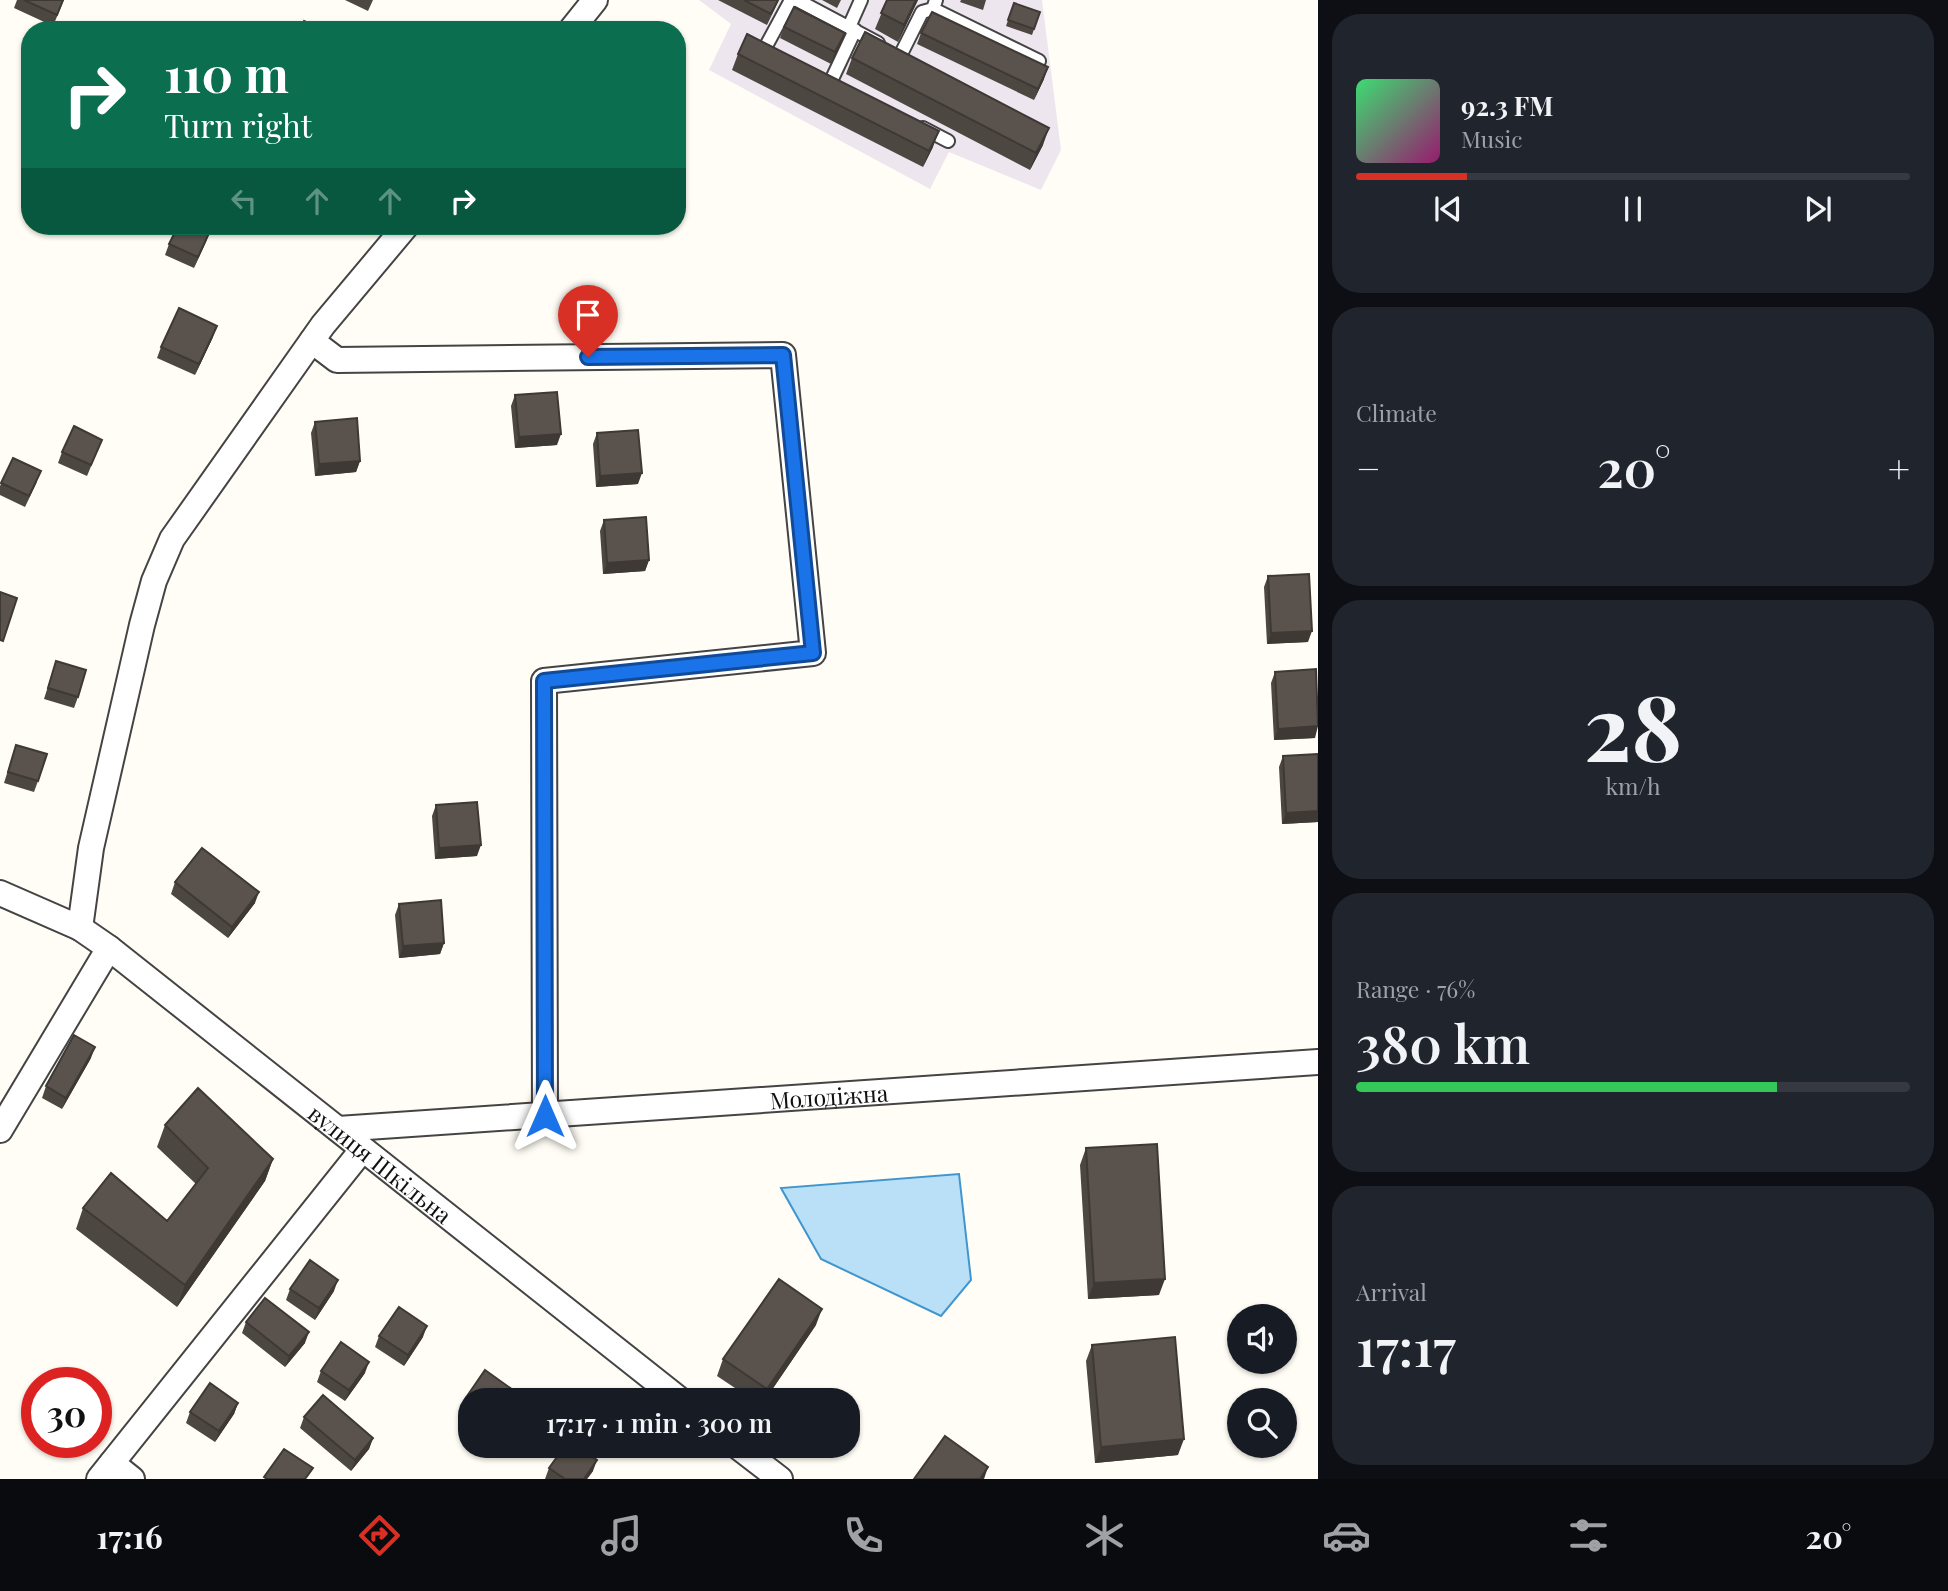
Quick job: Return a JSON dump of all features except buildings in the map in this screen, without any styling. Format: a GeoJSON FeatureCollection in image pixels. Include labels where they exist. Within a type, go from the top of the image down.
{"type":"FeatureCollection","features":[{"type":"Feature","properties":{"kind":"street"},"geometry":{"type":"LineString","coordinates":[[578,21],[596,0]]}},
{"type":"Feature","properties":{"kind":"street"},"geometry":{"type":"LineString","coordinates":[[80,928],[91,848],[154,581],[172,540],[312,341],[400,235]]}},
{"type":"Feature","properties":{"kind":"street"},"geometry":{"type":"LineString","coordinates":[[312,341],[337,360],[783,355],[813,653],[544,681],[545,1116]]}},
{"type":"Feature","properties":{"kind":"street","name":"вулиця Шкільна"},"geometry":{"type":"LineString","coordinates":[[0,893],[80,928],[109,948],[665,1388]]}},
{"type":"Feature","properties":{"kind":"street"},"geometry":{"type":"LineString","coordinates":[[0,1130],[109,948]]}},
{"type":"Feature","properties":{"kind":"street","name":"Молодіжна"},"geometry":{"type":"LineString","coordinates":[[338,1129],[1318,1062]]}},
{"type":"Feature","properties":{"kind":"street"},"geometry":{"type":"LineString","coordinates":[[132,1479],[105,1471],[362,1150]]}},
{"type":"Feature","properties":{"kind":"street"},"geometry":{"type":"LineString","coordinates":[[753,1458],[780,1479]]}},
{"type":"Feature","properties":{"kind":"lane"},"geometry":{"type":"LineString","coordinates":[[766,48],[790,0]]}},
{"type":"Feature","properties":{"kind":"lane"},"geometry":{"type":"LineString","coordinates":[[797,0],[907,57],[922,12],[934,5],[1039,61]]}},
{"type":"Feature","properties":{"kind":"lane"},"geometry":{"type":"LineString","coordinates":[[831,81],[861,0]]}},
{"type":"Feature","properties":{"kind":"lane"},"geometry":{"type":"LineString","coordinates":[[913,123],[948,141]]}},
{"type":"Feature","properties":{"kind":"shaded area"},"geometry":{"type":"Polygon","coordinates":[[[699,0],[1042,0],[1061,150],[1041,190],[949,152],[930,189],[709,70],[731,24],[699,0]]]}},
{"type":"Feature","properties":{"kind":"water"},"geometry":{"type":"Polygon","coordinates":[[[959,1174],[971,1280],[941,1316],[821,1259],[781,1188],[959,1174]]]}},
{"type":"Feature","properties":{"kind":"route"},"geometry":{"type":"LineString","coordinates":[[545,1116],[544,681],[813,653],[783,355],[588,357]]}}]}
